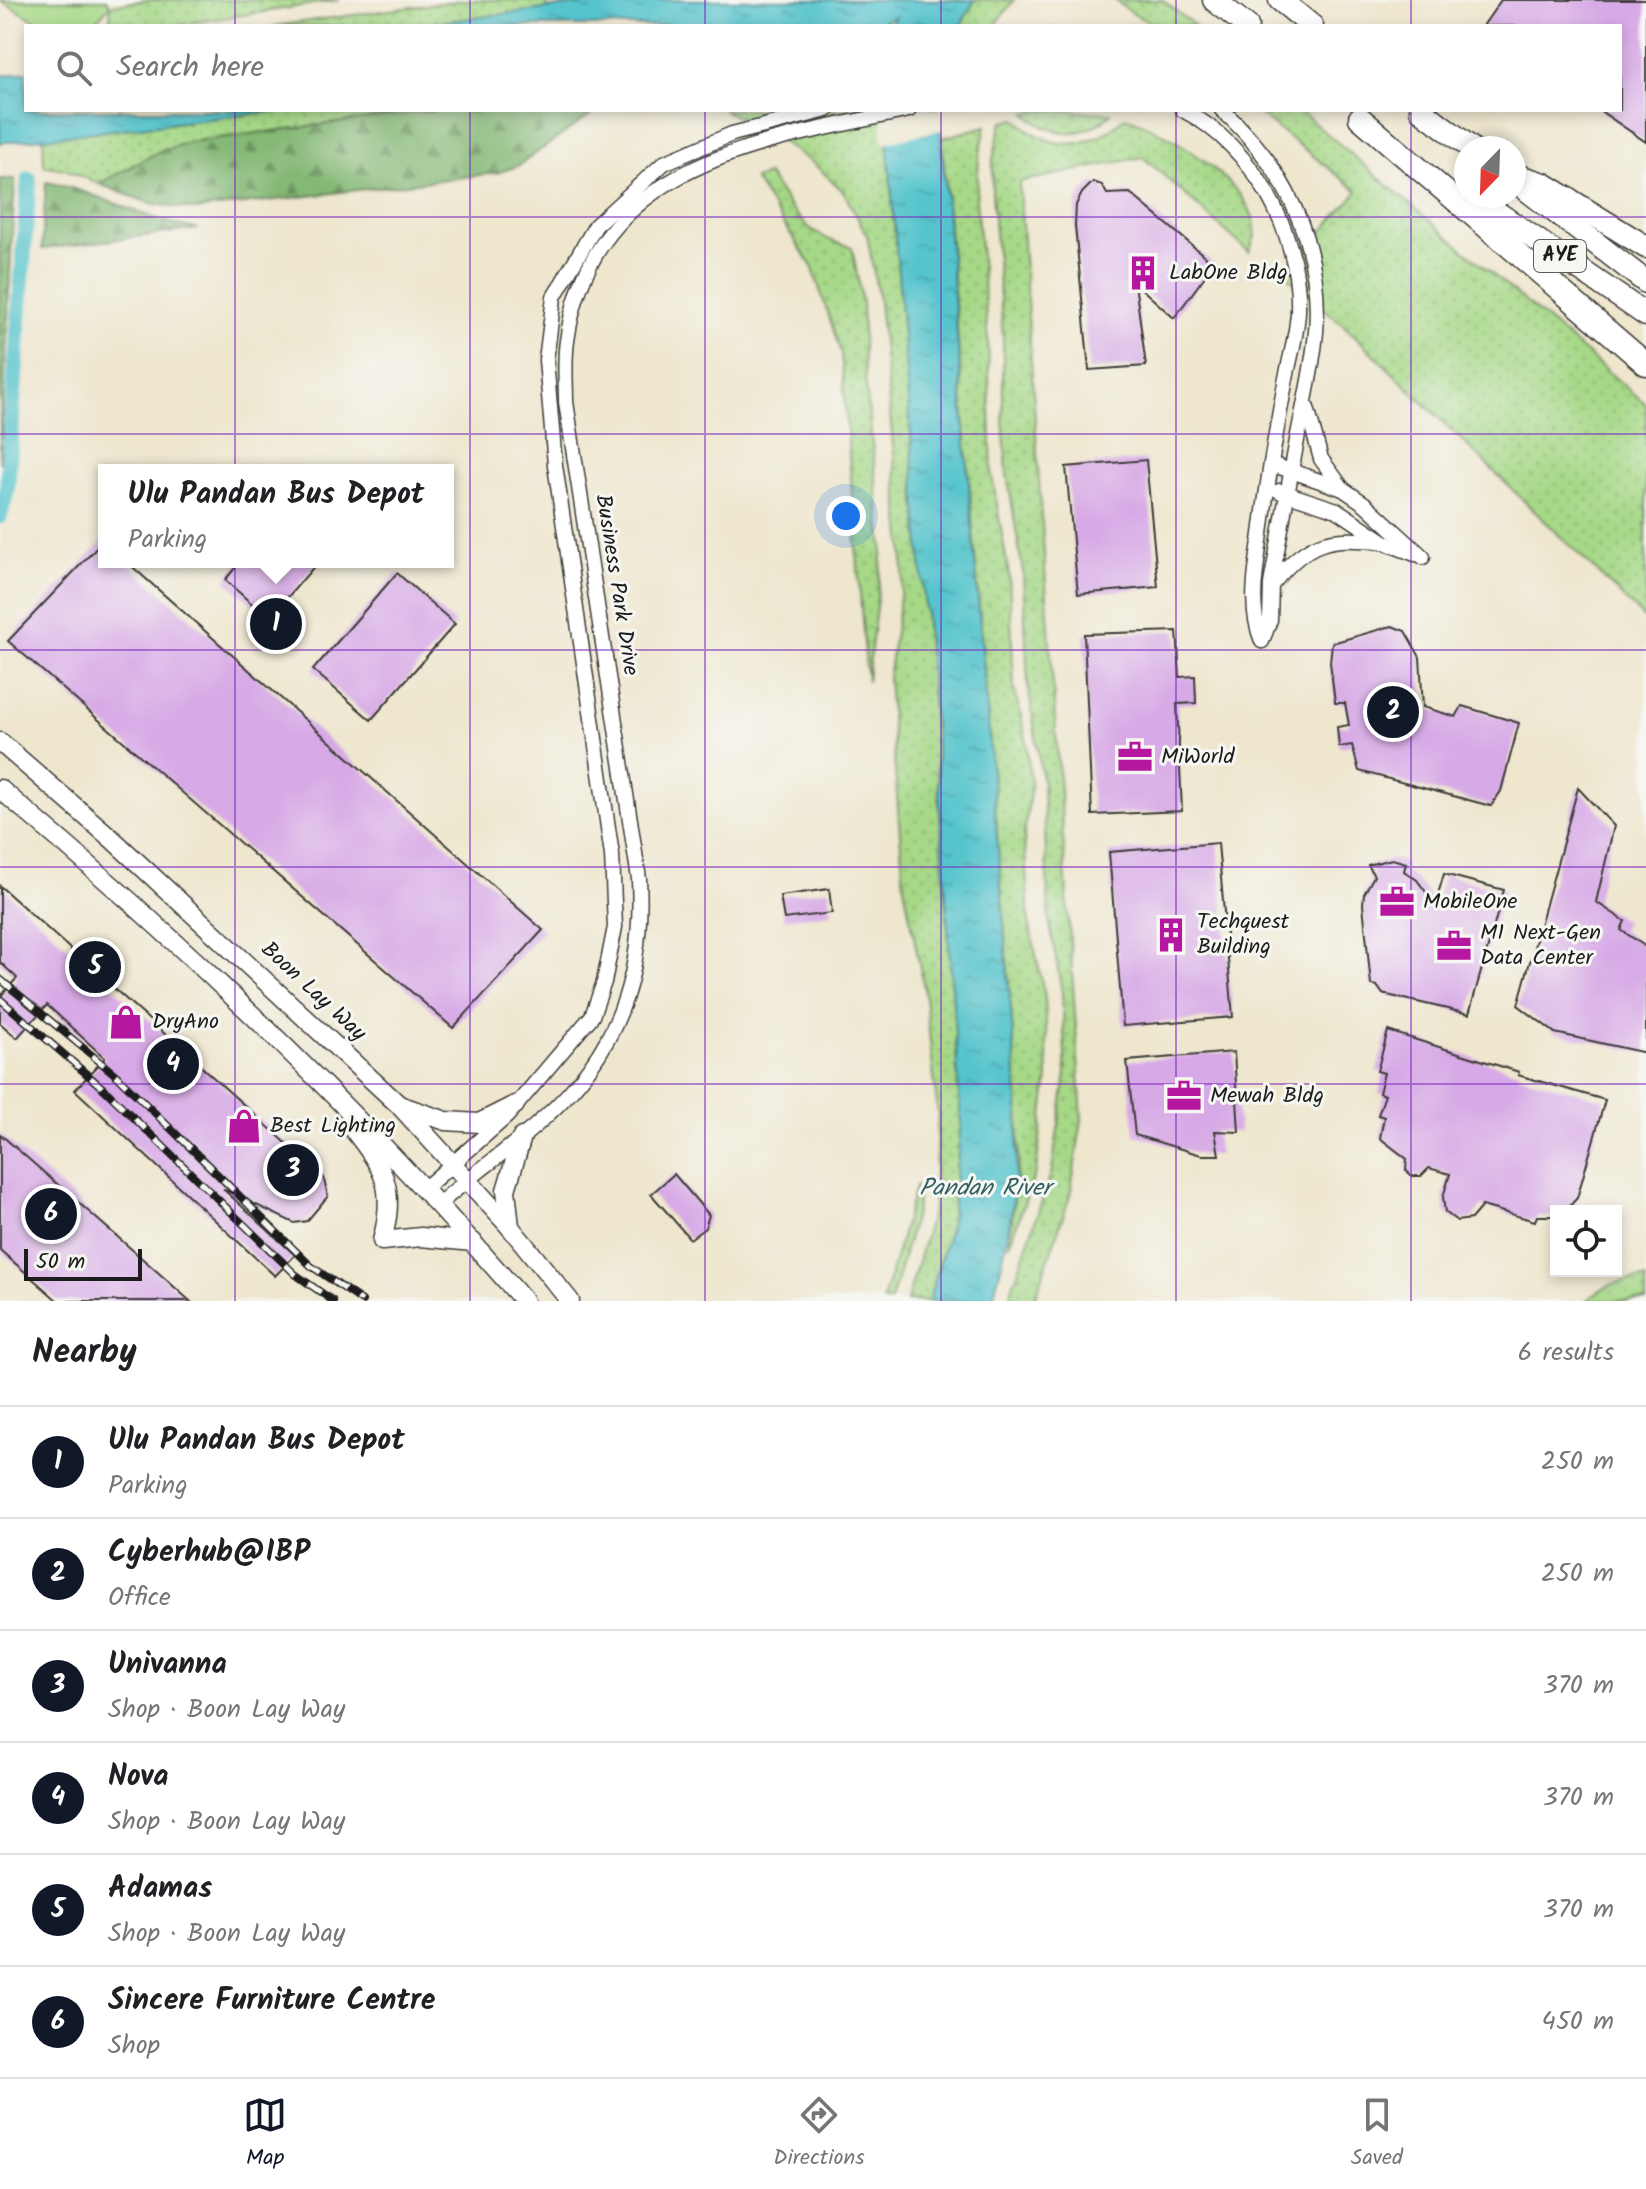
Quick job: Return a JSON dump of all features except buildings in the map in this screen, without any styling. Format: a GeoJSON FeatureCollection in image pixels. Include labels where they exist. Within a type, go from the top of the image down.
{"type":"FeatureCollection","features":[{"type":"Feature","properties":{"kind":"highway"},"geometry":{"type":"LineString","coordinates":[[1214,0],[1244,24]]}},
{"type":"Feature","properties":{"kind":"highway"},"geometry":{"type":"LineString","coordinates":[[1280,0],[1310,24]]}},
{"type":"Feature","properties":{"kind":"highway"},"geometry":{"type":"LineString","coordinates":[[1424,112],[1455,136]]}},
{"type":"Feature","properties":{"kind":"highway"},"geometry":{"type":"LineString","coordinates":[[1355,114],[1454,183]]}},
{"type":"Feature","properties":{"kind":"highway"},"geometry":{"type":"LineString","coordinates":[[1355,114],[1646,364]]}},
{"type":"Feature","properties":{"kind":"highway"},"geometry":{"type":"LineString","coordinates":[[1526,180],[1544,184],[1646,247]]}},
{"type":"Feature","properties":{"kind":"highway","name":"AYE"},"geometry":{"type":"LineString","coordinates":[[1526,187],[1646,282]]}},
{"type":"Feature","properties":{"kind":"highway","name":"AYE"},"geometry":{"type":"LineString","coordinates":[[1490,208],[1646,315]]}},
{"type":"Feature","properties":{"kind":"main road","name":"Boon Lay Way"},"geometry":{"type":"LineString","coordinates":[[0,742],[111,838],[399,1105],[453,1161],[570,1301]]}},
{"type":"Feature","properties":{"kind":"main road"},"geometry":{"type":"LineString","coordinates":[[0,789],[99,872],[314,1074],[425,1188],[524,1301]]}},
{"type":"Feature","properties":{"kind":"main road"},"geometry":{"type":"LineString","coordinates":[[314,1074],[383,1170],[389,1202],[382,1241],[421,1237],[473,1242]]}},
{"type":"Feature","properties":{"kind":"main road"},"geometry":{"type":"LineString","coordinates":[[399,1105],[446,1121],[479,1123],[515,1105]]}},
{"type":"Feature","properties":{"kind":"main road"},"geometry":{"type":"LineString","coordinates":[[510,1227],[506,1190],[522,1137]]}},
{"type":"Feature","properties":{"kind":"street","name":"Business Park Drive"},"geometry":{"type":"LineString","coordinates":[[425,1188],[507,1116],[592,1016],[604,982],[615,927],[612,855],[555,465],[546,360],[554,297],[596,225],[664,163],[732,134],[819,112]]}},
{"type":"Feature","properties":{"kind":"street","name":"Business Park Drive"},"geometry":{"type":"LineString","coordinates":[[439,1204],[522,1137],[592,1066],[621,1014],[633,981],[639,944],[639,879],[566,402],[566,343],[573,308],[584,279],[612,234],[650,194],[692,167],[751,145],[900,112]]}},
{"type":"Feature","properties":{"kind":"street"},"geometry":{"type":"LineString","coordinates":[[1186,112],[1239,152],[1263,187],[1286,234],[1297,283],[1298,313],[1271,464],[1253,620],[1262,641],[1270,620],[1271,584],[1316,332],[1312,261],[1290,198],[1251,136],[1224,112]]}},
{"type":"Feature","properties":{"kind":"street"},"geometry":{"type":"LineString","coordinates":[[1305,395],[1321,459],[1343,489]]}},
{"type":"Feature","properties":{"kind":"street"},"geometry":{"type":"LineString","coordinates":[[1268,487],[1337,510],[1386,543],[1423,557],[1365,504],[1343,489],[1271,464]]}},
{"type":"Feature","properties":{"kind":"street"},"geometry":{"type":"LineString","coordinates":[[1271,584],[1297,558],[1321,544],[1343,538],[1386,543]]}},
{"type":"Feature","properties":{"kind":"green space"},"geometry":{"type":"Polygon","coordinates":[[[0,0],[106,0],[110,5],[93,24],[42,24],[0,0]]]}},
{"type":"Feature","properties":{"kind":"green space"},"geometry":{"type":"Polygon","coordinates":[[[148,0],[340,0],[184,24],[111,24],[110,5],[148,0]]]}},
{"type":"Feature","properties":{"kind":"green space"},"geometry":{"type":"Polygon","coordinates":[[[463,0],[547,0],[548,9],[425,24],[288,24],[463,0]]]}},
{"type":"Feature","properties":{"kind":"green space"},"geometry":{"type":"Polygon","coordinates":[[[975,0],[1014,0],[996,24],[961,24],[975,0]]]}},
{"type":"Feature","properties":{"kind":"green space"},"geometry":{"type":"Polygon","coordinates":[[[1115,0],[1162,0],[1192,24],[1165,24],[1134,15],[1115,0]]]}},
{"type":"Feature","properties":{"kind":"green space"},"geometry":{"type":"Polygon","coordinates":[[[269,112],[420,112],[188,142],[156,153],[99,184],[65,169],[44,166],[43,138],[269,112]]]}},
{"type":"Feature","properties":{"kind":"green space"},"geometry":{"type":"Polygon","coordinates":[[[420,112],[594,112],[518,166],[497,173],[194,210],[149,203],[99,184],[156,153],[188,142],[420,112]]]}},
{"type":"Feature","properties":{"kind":"green space"},"geometry":{"type":"Polygon","coordinates":[[[727,112],[885,112],[935,735],[961,1123],[951,1222],[929,1301],[907,1301],[933,1208],[938,1114],[924,988],[904,886],[888,679],[903,577],[903,548],[879,301],[867,235],[843,191],[813,163],[761,128],[727,112]]]}},
{"type":"Feature","properties":{"kind":"green space"},"geometry":{"type":"Polygon","coordinates":[[[1257,112],[1301,112],[1646,404],[1646,620],[1353,334],[1285,274],[1358,191],[1257,112]]]}},
{"type":"Feature","properties":{"kind":"green space"},"geometry":{"type":"Polygon","coordinates":[[[1026,113],[1111,113],[1091,127],[1068,132],[1046,127],[1026,113]]]}},
{"type":"Feature","properties":{"kind":"green space"},"geometry":{"type":"Polygon","coordinates":[[[1125,117],[1162,133],[1206,162],[1226,180],[1253,216],[1255,236],[1249,252],[1143,157],[1019,182],[1082,1119],[1070,1196],[1034,1301],[1008,1301],[1052,1171],[1066,1074],[1062,992],[1049,920],[1043,785],[1028,684],[1023,572],[1007,474],[1003,337],[992,193],[993,159],[1002,122],[1016,119],[1044,138],[1071,144],[1098,137],[1125,117]]]}},
{"type":"Feature","properties":{"kind":"green space"},"geometry":{"type":"Polygon","coordinates":[[[986,126],[979,158],[976,200],[988,340],[992,476],[1009,575],[1014,687],[1026,738],[1031,786],[1024,835],[1029,922],[1045,997],[1048,1077],[1036,1170],[1009,1246],[1019,1158],[1018,1099],[942,138],[986,126]]]}},
{"type":"Feature","properties":{"kind":"green space"},"geometry":{"type":"Polygon","coordinates":[[[768,175],[793,211],[811,229],[852,247],[862,302],[864,366],[883,548],[867,682],[841,353],[812,266],[754,179],[768,175]]]}},
{"type":"Feature","properties":{"kind":"green space"},"geometry":{"type":"Polygon","coordinates":[[[0,179],[15,179],[0,464],[0,179]]]}},
{"type":"Feature","properties":{"kind":"green space"},"geometry":{"type":"Polygon","coordinates":[[[46,182],[84,192],[158,219],[198,229],[42,249],[46,182]]]}},
{"type":"Feature","properties":{"kind":"green space"},"geometry":{"type":"Polygon","coordinates":[[[916,1184],[917,1207],[891,1301],[883,1301],[916,1184]]]}},
{"type":"Feature","properties":{"kind":"green space"},"geometry":{"type":"Polygon","coordinates":[[[1646,1279],[1646,1301],[1586,1301],[1613,1284],[1646,1279]]]}},
{"type":"Feature","properties":{"kind":"water"},"geometry":{"type":"Polygon","coordinates":[[[616,0],[975,0],[961,24],[891,24],[895,16],[880,24],[425,24],[616,0]]]}},
{"type":"Feature","properties":{"kind":"water"},"geometry":{"type":"Polygon","coordinates":[[[24,72],[24,112],[270,112],[0,143],[0,76],[24,72]]]}},
{"type":"Feature","properties":{"kind":"water","name":"Pandan River"},"geometry":{"type":"Polygon","coordinates":[[[885,112],[939,112],[1018,1099],[1013,1201],[1005,1251],[992,1301],[929,1301],[951,1222],[961,1123],[935,735],[885,112]]]}},
{"type":"Feature","properties":{"kind":"pier"},"geometry":{"type":"Polygon","coordinates":[[[881,112],[943,112],[945,129],[883,143],[881,112]]]}},
{"type":"Feature","properties":{"kind":"waterway"},"geometry":{"type":"LineString","coordinates":[[0,516],[7,490],[29,179]]}},
{"type":"Feature","properties":{"kind":"railway"},"geometry":{"type":"LineString","coordinates":[[0,979],[117,1076],[311,1266],[362,1301]]}},
{"type":"Feature","properties":{"kind":"railway"},"geometry":{"type":"LineString","coordinates":[[0,999],[105,1090],[295,1274],[333,1301]]}},
{"type":"Feature","properties":{"kind":"place","name":"LabOne Bldg"},"geometry":{"type":"Point","coordinates":[1143,273]}},
{"type":"Feature","properties":{"kind":"place","name":"Ulu Pandan Bus Depot"},"geometry":{"type":"Point","coordinates":[276,624]}},
{"type":"Feature","properties":{"kind":"place","name":"Cyberhub@IBP"},"geometry":{"type":"Point","coordinates":[1393,712]}},
{"type":"Feature","properties":{"kind":"place","name":"MiWorld"},"geometry":{"type":"Point","coordinates":[1135,757]}},
{"type":"Feature","properties":{"kind":"place","name":"MobileOne"},"geometry":{"type":"Point","coordinates":[1397,902]}},
{"type":"Feature","properties":{"kind":"place","name":"Techquest Building"},"geometry":{"type":"Point","coordinates":[1171,935]}},
{"type":"Feature","properties":{"kind":"place","name":"M1 Next-Gen Data Center"},"geometry":{"type":"Point","coordinates":[1454,946]}},
{"type":"Feature","properties":{"kind":"place","name":"Adamas"},"geometry":{"type":"Point","coordinates":[95,967]}},
{"type":"Feature","properties":{"kind":"place","name":"DryAno"},"geometry":{"type":"Point","coordinates":[126,1022]}},
{"type":"Feature","properties":{"kind":"place","name":"Nova"},"geometry":{"type":"Point","coordinates":[173,1064]}},
{"type":"Feature","properties":{"kind":"place","name":"Mewah Bldg"},"geometry":{"type":"Point","coordinates":[1184,1096]}},
{"type":"Feature","properties":{"kind":"place","name":"Best Lighting"},"geometry":{"type":"Point","coordinates":[244,1126]}},
{"type":"Feature","properties":{"kind":"place","name":"Univanna"},"geometry":{"type":"Point","coordinates":[293,1170]}},
{"type":"Feature","properties":{"kind":"place","name":"Sincere Furniture Centre"},"geometry":{"type":"Point","coordinates":[51,1214]}}]}
